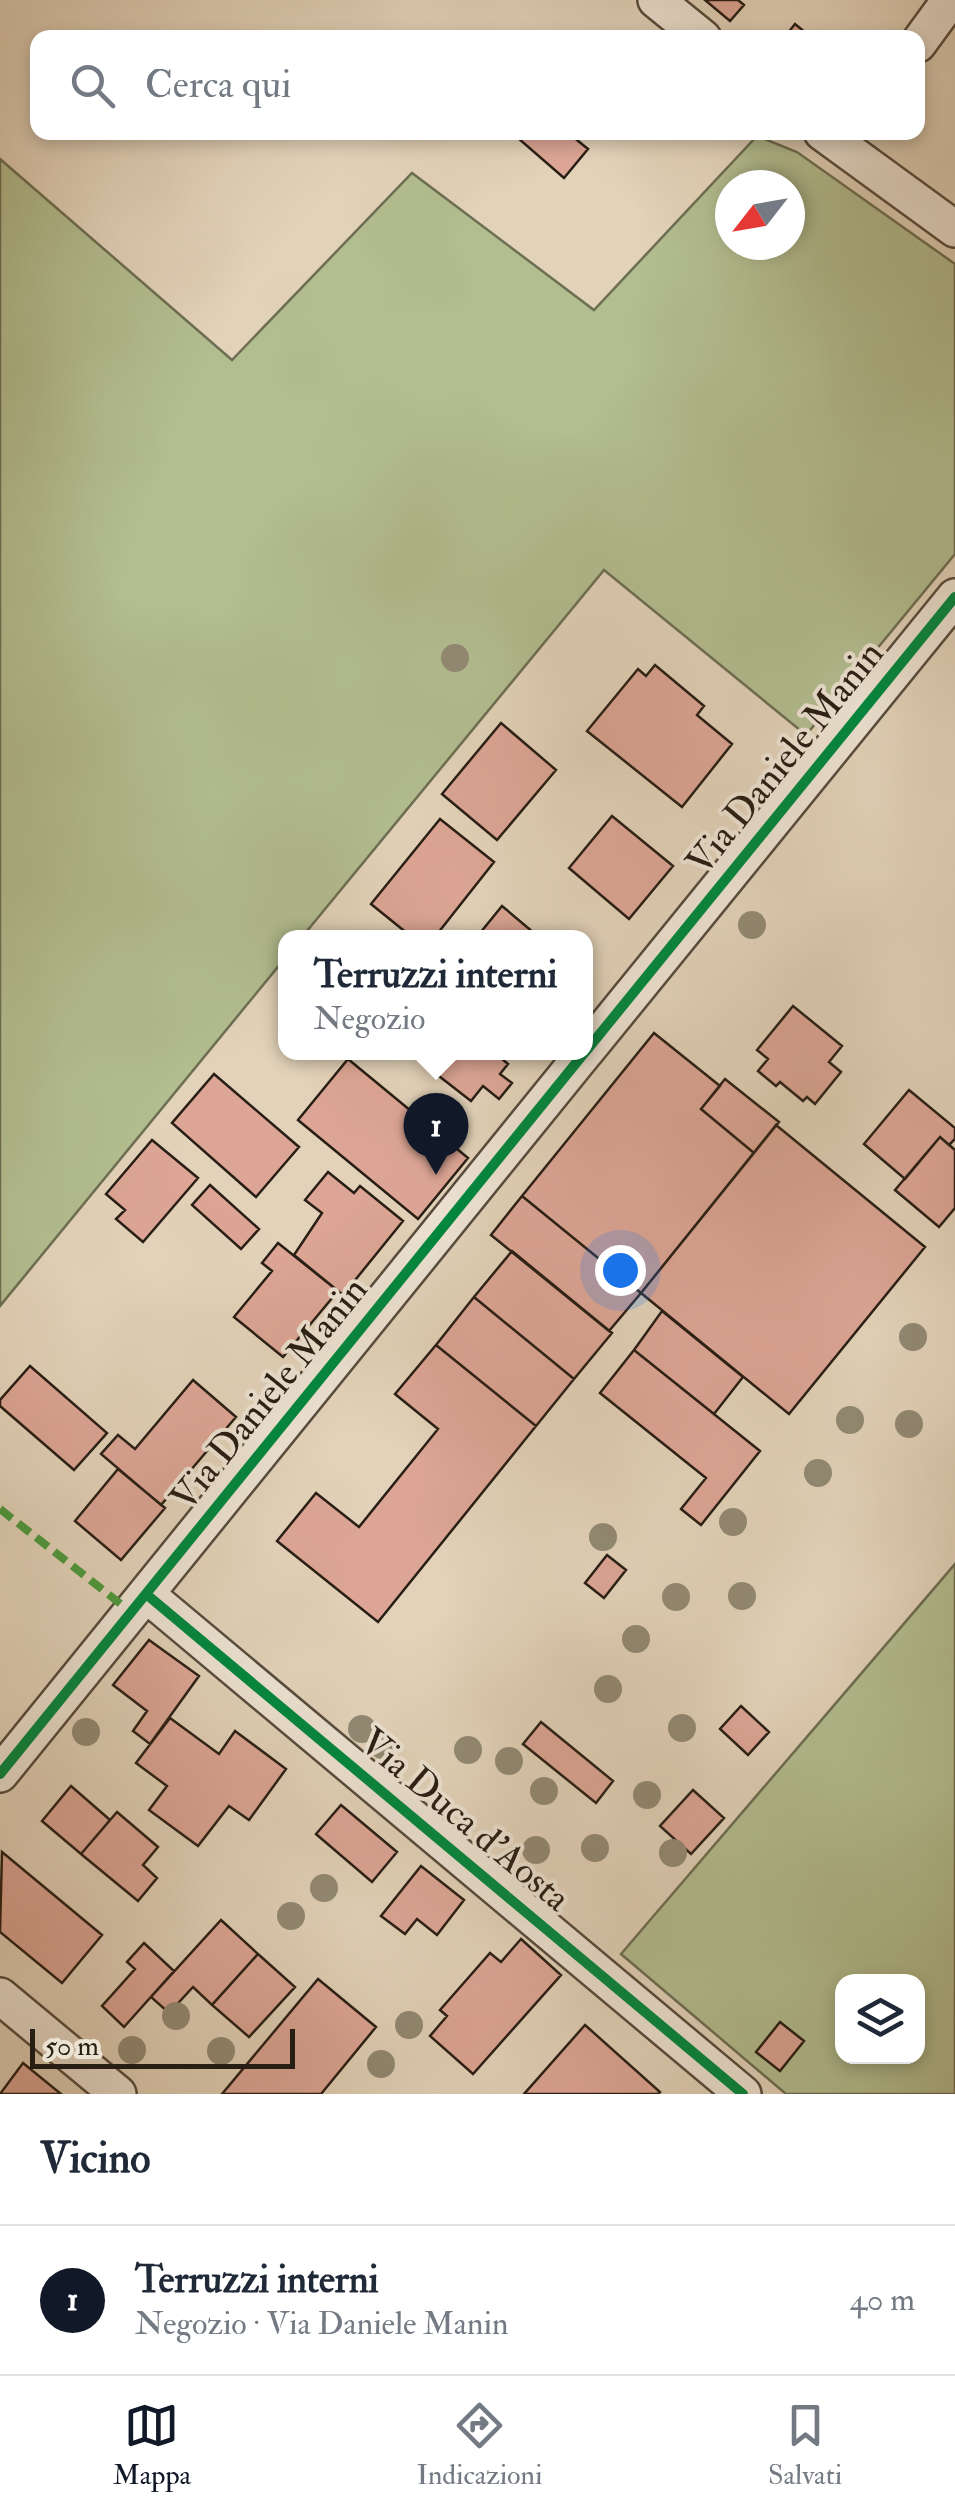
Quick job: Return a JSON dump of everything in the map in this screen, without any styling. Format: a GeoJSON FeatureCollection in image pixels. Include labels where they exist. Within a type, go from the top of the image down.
{"type":"FeatureCollection","features":[{"type":"Feature","properties":{"kind":"street"},"geometry":{"type":"LineString","coordinates":[[656,0],[693,30]]}},
{"type":"Feature","properties":{"kind":"street"},"geometry":{"type":"LineString","coordinates":[[925,34],[950,0]]}},
{"type":"Feature","properties":{"kind":"street"},"geometry":{"type":"LineString","coordinates":[[842,140],[955,228]]}},
{"type":"Feature","properties":{"kind":"street","name":"Via Daniele Manin"},"geometry":{"type":"LineString","coordinates":[[593,1043],[955,596]]}},
{"type":"Feature","properties":{"kind":"street","name":"Via Daniele Manin"},"geometry":{"type":"LineString","coordinates":[[0,1774],[580,1060]]}},
{"type":"Feature","properties":{"kind":"street","name":"Via Duca d'Aosta"},"geometry":{"type":"LineString","coordinates":[[146,1594],[743,2094]]}},
{"type":"Feature","properties":{"kind":"street"},"geometry":{"type":"LineString","coordinates":[[0,1996],[118,2094]]}},
{"type":"Feature","properties":{"kind":"green space"},"geometry":{"type":"Polygon","coordinates":[[[753,140],[767,140],[797,152],[955,264],[955,554],[806,735],[604,570],[308,930],[278,930],[278,967],[0,1306],[0,159],[232,360],[412,173],[594,310],[715,181],[715,260],[805,260],[805,170],[725,170],[753,140]]]}},
{"type":"Feature","properties":{"kind":"green space"},"geometry":{"type":"Polygon","coordinates":[[[955,1564],[955,2094],[786,2094],[621,1954],[955,1564]]]}},
{"type":"Feature","properties":{"kind":"building"},"geometry":{"type":"Polygon","coordinates":[[[705,0],[738,0],[744,5],[730,21],[705,0]]]}},
{"type":"Feature","properties":{"kind":"building"},"geometry":{"type":"Polygon","coordinates":[[[520,140],[577,140],[588,149],[564,178],[520,140]]]}},
{"type":"Feature","properties":{"kind":"building"},"geometry":{"type":"Polygon","coordinates":[[[655,665],[704,706],[697,715],[732,744],[682,807],[587,731],[638,669],[646,676],[655,665]]]}},
{"type":"Feature","properties":{"kind":"building"},"geometry":{"type":"Polygon","coordinates":[[[501,723],[556,770],[497,840],[442,794],[501,723]]]}},
{"type":"Feature","properties":{"kind":"building"},"geometry":{"type":"Polygon","coordinates":[[[612,816],[673,866],[629,919],[569,868],[612,816]]]}},
{"type":"Feature","properties":{"kind":"building"},"geometry":{"type":"Polygon","coordinates":[[[440,819],[494,862],[440,930],[403,930],[371,904],[440,819]]]}},
{"type":"Feature","properties":{"kind":"building"},"geometry":{"type":"Polygon","coordinates":[[[502,906],[530,930],[482,930],[502,906]]]}},
{"type":"Feature","properties":{"kind":"building"},"geometry":{"type":"Polygon","coordinates":[[[793,1006],[842,1046],[829,1062],[841,1072],[815,1104],[807,1097],[803,1101],[780,1082],[776,1086],[758,1071],[768,1059],[757,1050],[793,1006]]]}},
{"type":"Feature","properties":{"kind":"building"},"geometry":{"type":"Polygon","coordinates":[[[654,1033],[720,1086],[701,1109],[754,1153],[641,1293],[522,1196],[654,1033]]]}},
{"type":"Feature","properties":{"kind":"building"},"geometry":{"type":"Polygon","coordinates":[[[349,1060],[468,1158],[418,1219],[298,1120],[349,1060]]]}},
{"type":"Feature","properties":{"kind":"building"},"geometry":{"type":"Polygon","coordinates":[[[418,1060],[503,1060],[508,1064],[500,1074],[512,1083],[499,1099],[483,1086],[471,1101],[418,1060]]]}},
{"type":"Feature","properties":{"kind":"building"},"geometry":{"type":"Polygon","coordinates":[[[214,1074],[299,1147],[256,1197],[172,1123],[214,1074]]]}},
{"type":"Feature","properties":{"kind":"building"},"geometry":{"type":"Polygon","coordinates":[[[725,1079],[779,1122],[754,1153],[701,1109],[725,1079]]]}},
{"type":"Feature","properties":{"kind":"building"},"geometry":{"type":"Polygon","coordinates":[[[909,1090],[955,1128],[955,1139],[949,1145],[940,1137],[905,1179],[864,1144],[909,1090]]]}},
{"type":"Feature","properties":{"kind":"building"},"geometry":{"type":"Polygon","coordinates":[[[776,1125],[925,1247],[789,1414],[641,1293],[776,1125]]]}},
{"type":"Feature","properties":{"kind":"building"},"geometry":{"type":"Polygon","coordinates":[[[940,1137],[955,1150],[955,1208],[939,1227],[895,1190],[940,1137]]]}},
{"type":"Feature","properties":{"kind":"building"},"geometry":{"type":"Polygon","coordinates":[[[152,1140],[198,1178],[143,1242],[116,1219],[125,1210],[106,1194],[152,1140]]]}},
{"type":"Feature","properties":{"kind":"building"},"geometry":{"type":"Polygon","coordinates":[[[328,1172],[354,1193],[360,1186],[403,1221],[343,1295],[294,1255],[322,1213],[305,1200],[328,1172]]]}},
{"type":"Feature","properties":{"kind":"building"},"geometry":{"type":"Polygon","coordinates":[[[210,1185],[259,1229],[241,1249],[192,1205],[210,1185]]]}},
{"type":"Feature","properties":{"kind":"building"},"geometry":{"type":"Polygon","coordinates":[[[522,1196],[641,1293],[609,1331],[491,1235],[522,1196]]]}},
{"type":"Feature","properties":{"kind":"building"},"geometry":{"type":"Polygon","coordinates":[[[278,1243],[338,1291],[283,1357],[234,1317],[272,1271],[262,1263],[278,1243]]]}},
{"type":"Feature","properties":{"kind":"building"},"geometry":{"type":"Polygon","coordinates":[[[512,1251],[612,1333],[574,1379],[474,1297],[512,1251]]]}},
{"type":"Feature","properties":{"kind":"building"},"geometry":{"type":"Polygon","coordinates":[[[474,1297],[574,1379],[536,1426],[436,1345],[474,1297]]]}},
{"type":"Feature","properties":{"kind":"building"},"geometry":{"type":"Polygon","coordinates":[[[662,1311],[743,1377],[714,1414],[634,1350],[662,1311]]]}},
{"type":"Feature","properties":{"kind":"building"},"geometry":{"type":"Polygon","coordinates":[[[436,1345],[536,1426],[378,1622],[277,1541],[316,1493],[359,1527],[438,1429],[395,1394],[436,1345]]]}},
{"type":"Feature","properties":{"kind":"building"},"geometry":{"type":"Polygon","coordinates":[[[634,1350],[760,1451],[701,1525],[681,1509],[706,1478],[600,1393],[634,1350]]]}},
{"type":"Feature","properties":{"kind":"building"},"geometry":{"type":"Polygon","coordinates":[[[30,1366],[107,1433],[74,1470],[0,1406],[0,1400],[30,1366]]]}},
{"type":"Feature","properties":{"kind":"building"},"geometry":{"type":"Polygon","coordinates":[[[193,1380],[236,1417],[161,1505],[101,1454],[118,1435],[135,1449],[193,1380]]]}},
{"type":"Feature","properties":{"kind":"building"},"geometry":{"type":"Polygon","coordinates":[[[118,1469],[165,1508],[121,1560],[75,1521],[118,1469]]]}},
{"type":"Feature","properties":{"kind":"building"},"geometry":{"type":"Polygon","coordinates":[[[607,1555],[626,1570],[604,1598],[585,1583],[607,1555]]]}},
{"type":"Feature","properties":{"kind":"building"},"geometry":{"type":"Polygon","coordinates":[[[149,1640],[199,1676],[150,1744],[133,1731],[147,1711],[113,1685],[149,1640]]]}},
{"type":"Feature","properties":{"kind":"building"},"geometry":{"type":"Polygon","coordinates":[[[741,1706],[769,1732],[748,1755],[720,1729],[741,1706]]]}},
{"type":"Feature","properties":{"kind":"building"},"geometry":{"type":"Polygon","coordinates":[[[170,1718],[219,1754],[235,1731],[286,1769],[249,1820],[229,1806],[198,1846],[149,1810],[167,1786],[136,1763],[170,1718]]]}},
{"type":"Feature","properties":{"kind":"building"},"geometry":{"type":"Polygon","coordinates":[[[541,1722],[613,1781],[596,1803],[523,1744],[541,1722]]]}},
{"type":"Feature","properties":{"kind":"building"},"geometry":{"type":"Polygon","coordinates":[[[71,1786],[110,1820],[81,1854],[42,1821],[71,1786]]]}},
{"type":"Feature","properties":{"kind":"building"},"geometry":{"type":"Polygon","coordinates":[[[693,1790],[724,1818],[691,1854],[660,1826],[693,1790]]]}},
{"type":"Feature","properties":{"kind":"building"},"geometry":{"type":"Polygon","coordinates":[[[341,1805],[397,1852],[372,1882],[316,1834],[341,1805]]]}},
{"type":"Feature","properties":{"kind":"building"},"geometry":{"type":"Polygon","coordinates":[[[117,1812],[158,1847],[143,1865],[157,1878],[138,1901],[81,1854],[117,1812]]]}},
{"type":"Feature","properties":{"kind":"building"},"geometry":{"type":"Polygon","coordinates":[[[2,1852],[102,1935],[62,1983],[0,1932],[2,1852]]]}},
{"type":"Feature","properties":{"kind":"building"},"geometry":{"type":"Polygon","coordinates":[[[421,1866],[464,1900],[437,1935],[417,1919],[405,1934],[381,1916],[421,1866]]]}},
{"type":"Feature","properties":{"kind":"building"},"geometry":{"type":"Polygon","coordinates":[[[221,1920],[258,1954],[212,2005],[193,1987],[169,2013],[151,1997],[221,1920]]]}},
{"type":"Feature","properties":{"kind":"building"},"geometry":{"type":"Polygon","coordinates":[[[521,1939],[561,1975],[473,2074],[430,2036],[447,2016],[440,2010],[490,1953],[501,1962],[521,1939]]]}},
{"type":"Feature","properties":{"kind":"building"},"geometry":{"type":"Polygon","coordinates":[[[144,1943],[174,1971],[124,2027],[102,2006],[135,1969],[127,1962],[144,1943]]]}},
{"type":"Feature","properties":{"kind":"building"},"geometry":{"type":"Polygon","coordinates":[[[258,1954],[295,1987],[249,2037],[212,2005],[258,1954]]]}},
{"type":"Feature","properties":{"kind":"building"},"geometry":{"type":"Polygon","coordinates":[[[318,1979],[376,2027],[321,2094],[222,2094],[318,1979]]]}},
{"type":"Feature","properties":{"kind":"building"},"geometry":{"type":"Polygon","coordinates":[[[780,2022],[804,2041],[780,2071],[756,2052],[780,2022]]]}},
{"type":"Feature","properties":{"kind":"building"},"geometry":{"type":"Polygon","coordinates":[[[585,2025],[660,2092],[524,2094],[585,2025]]]}},
{"type":"Feature","properties":{"kind":"building"},"geometry":{"type":"Polygon","coordinates":[[[23,2063],[61,2094],[0,2094],[23,2063]]]}},
{"type":"Feature","properties":{"kind":"marked path"},"geometry":{"type":"LineString","coordinates":[[0,1509],[131,1612]]}},
{"type":"Feature","properties":{"kind":"cycle path"},"geometry":{"type":"LineString","coordinates":[[593,1042],[955,597]]}},
{"type":"Feature","properties":{"kind":"cycle path"},"geometry":{"type":"LineString","coordinates":[[0,1774],[579,1060]]}},
{"type":"Feature","properties":{"kind":"cycle path"},"geometry":{"type":"LineString","coordinates":[[146,1594],[743,2094]]}},
{"type":"Feature","properties":{"kind":"place","name":"Terruzzi interni"},"geometry":{"type":"Point","coordinates":[436,1175]}}]}
